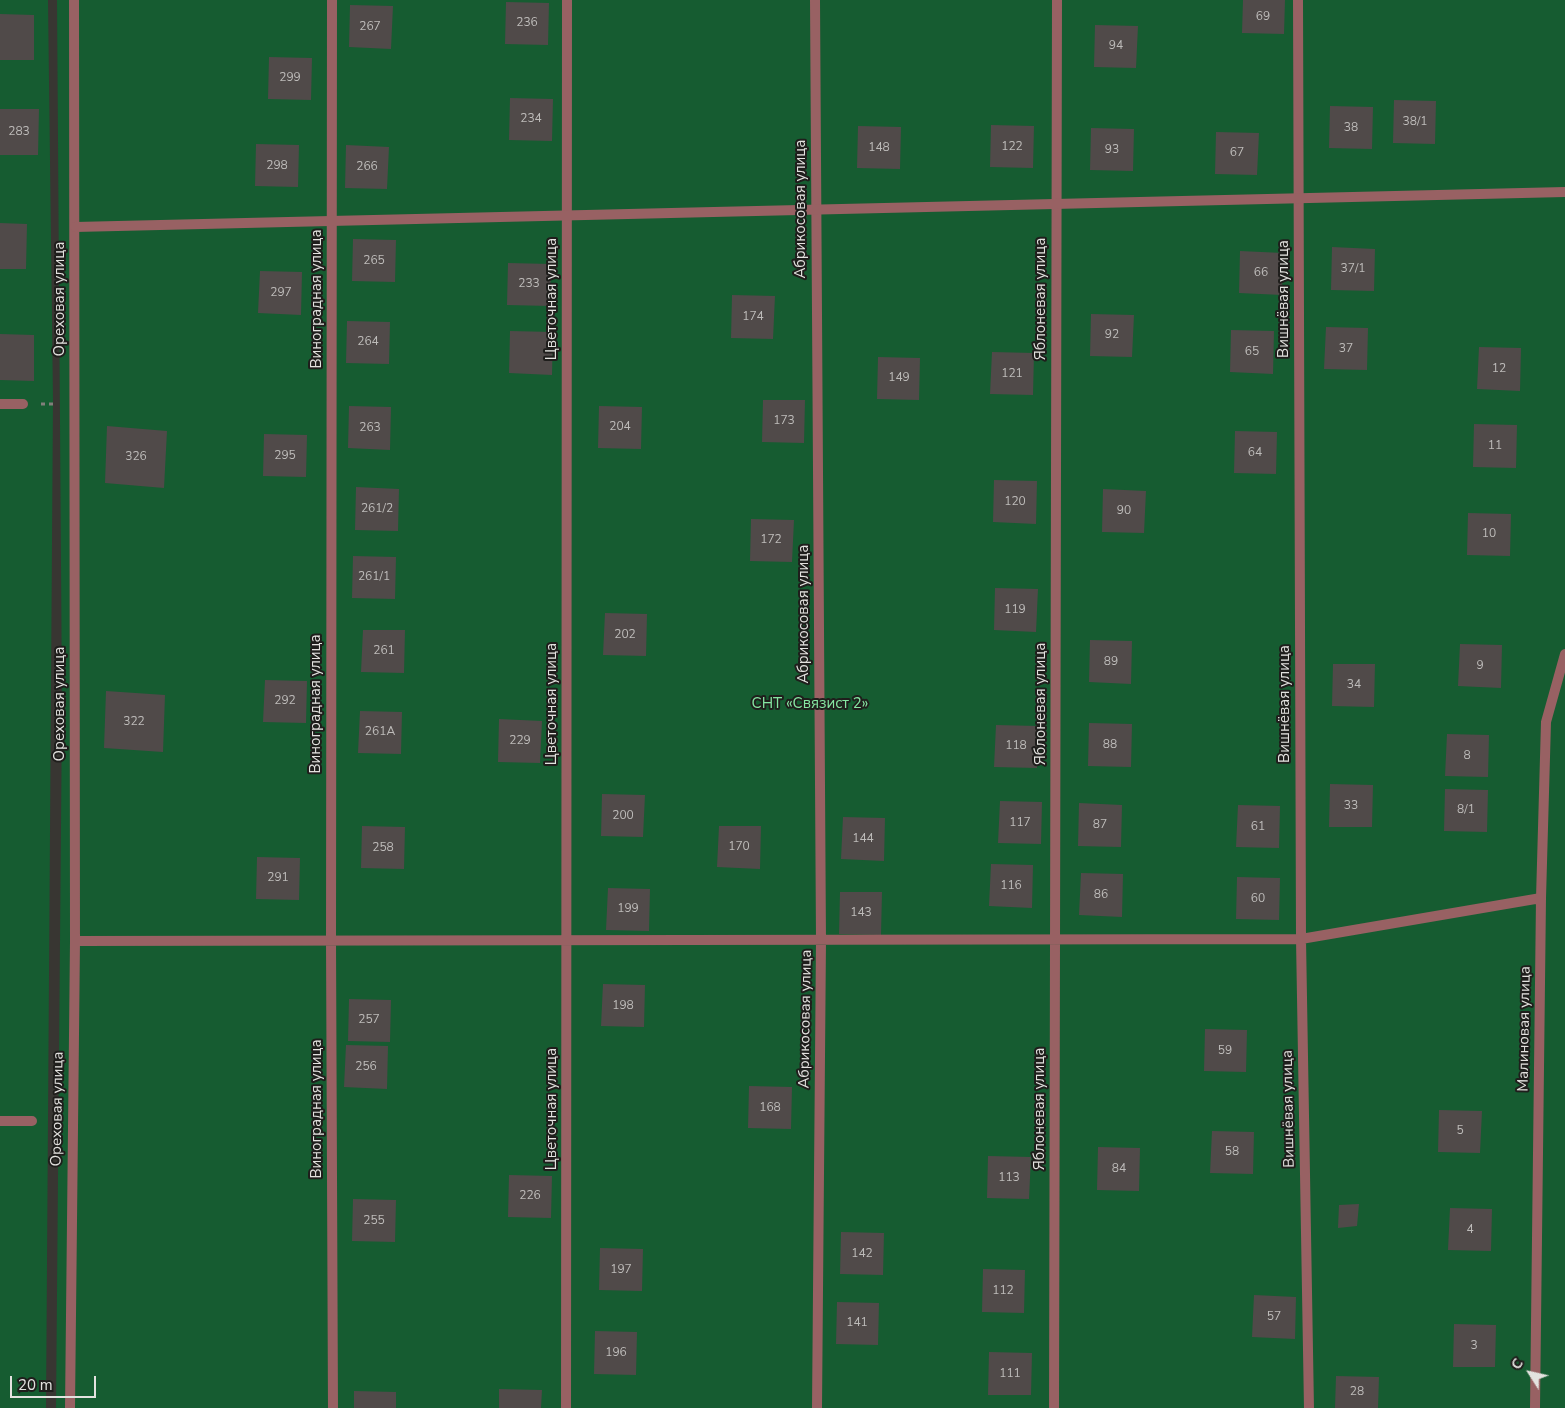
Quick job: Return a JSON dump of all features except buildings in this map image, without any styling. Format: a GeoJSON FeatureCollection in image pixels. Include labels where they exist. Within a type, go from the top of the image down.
{"type":"FeatureCollection","features":[{"type":"Feature","properties":{"kind":"street","name":"Ореховая улица"},"geometry":{"type":"LineString","coordinates":[[70,1408],[75,941],[74,0]]}},
{"type":"Feature","properties":{"kind":"street","name":"Виноградная улица"},"geometry":{"type":"LineString","coordinates":[[332,0],[331,940],[333,1408]]}},
{"type":"Feature","properties":{"kind":"street","name":"Цветочная улица"},"geometry":{"type":"LineString","coordinates":[[566,1408],[567,0]]}},
{"type":"Feature","properties":{"kind":"street","name":"Абрикосовая улица"},"geometry":{"type":"LineString","coordinates":[[815,0],[822,940],[817,1408]]}},
{"type":"Feature","properties":{"kind":"street","name":"Яблоневая улица"},"geometry":{"type":"LineString","coordinates":[[1054,1408],[1057,0]]}},
{"type":"Feature","properties":{"kind":"street","name":"Вишнёвая улица"},"geometry":{"type":"LineString","coordinates":[[1298,0],[1302,939],[1309,1408]]}},
{"type":"Feature","properties":{"kind":"street"},"geometry":{"type":"LineString","coordinates":[[75,227],[1565,192]]}},
{"type":"Feature","properties":{"kind":"street"},"geometry":{"type":"LineString","coordinates":[[0,404],[24,404]]}},
{"type":"Feature","properties":{"kind":"street","name":"Малиновая улица"},"geometry":{"type":"LineString","coordinates":[[1535,1408],[1541,898],[1546,722],[1565,654]]}},
{"type":"Feature","properties":{"kind":"street"},"geometry":{"type":"LineString","coordinates":[[75,941],[1302,939],[1541,898]]}},
{"type":"Feature","properties":{"kind":"street"},"geometry":{"type":"LineString","coordinates":[[0,1122],[32,1121]]}},
{"type":"Feature","properties":{"kind":"path"},"geometry":{"type":"LineString","coordinates":[[24,404],[75,404]]}},
{"type":"Feature","properties":{"kind":"green space"},"geometry":{"type":"Polygon","coordinates":[[[0,0],[48,0],[53,400],[46,1408],[0,1408],[0,0]]]}},
{"type":"Feature","properties":{"kind":"green space","name":"СНТ «Связист 2»"},"geometry":{"type":"Polygon","coordinates":[[[57,0],[1565,0],[1565,1408],[56,1408],[62,707],[57,0]]]}}]}
